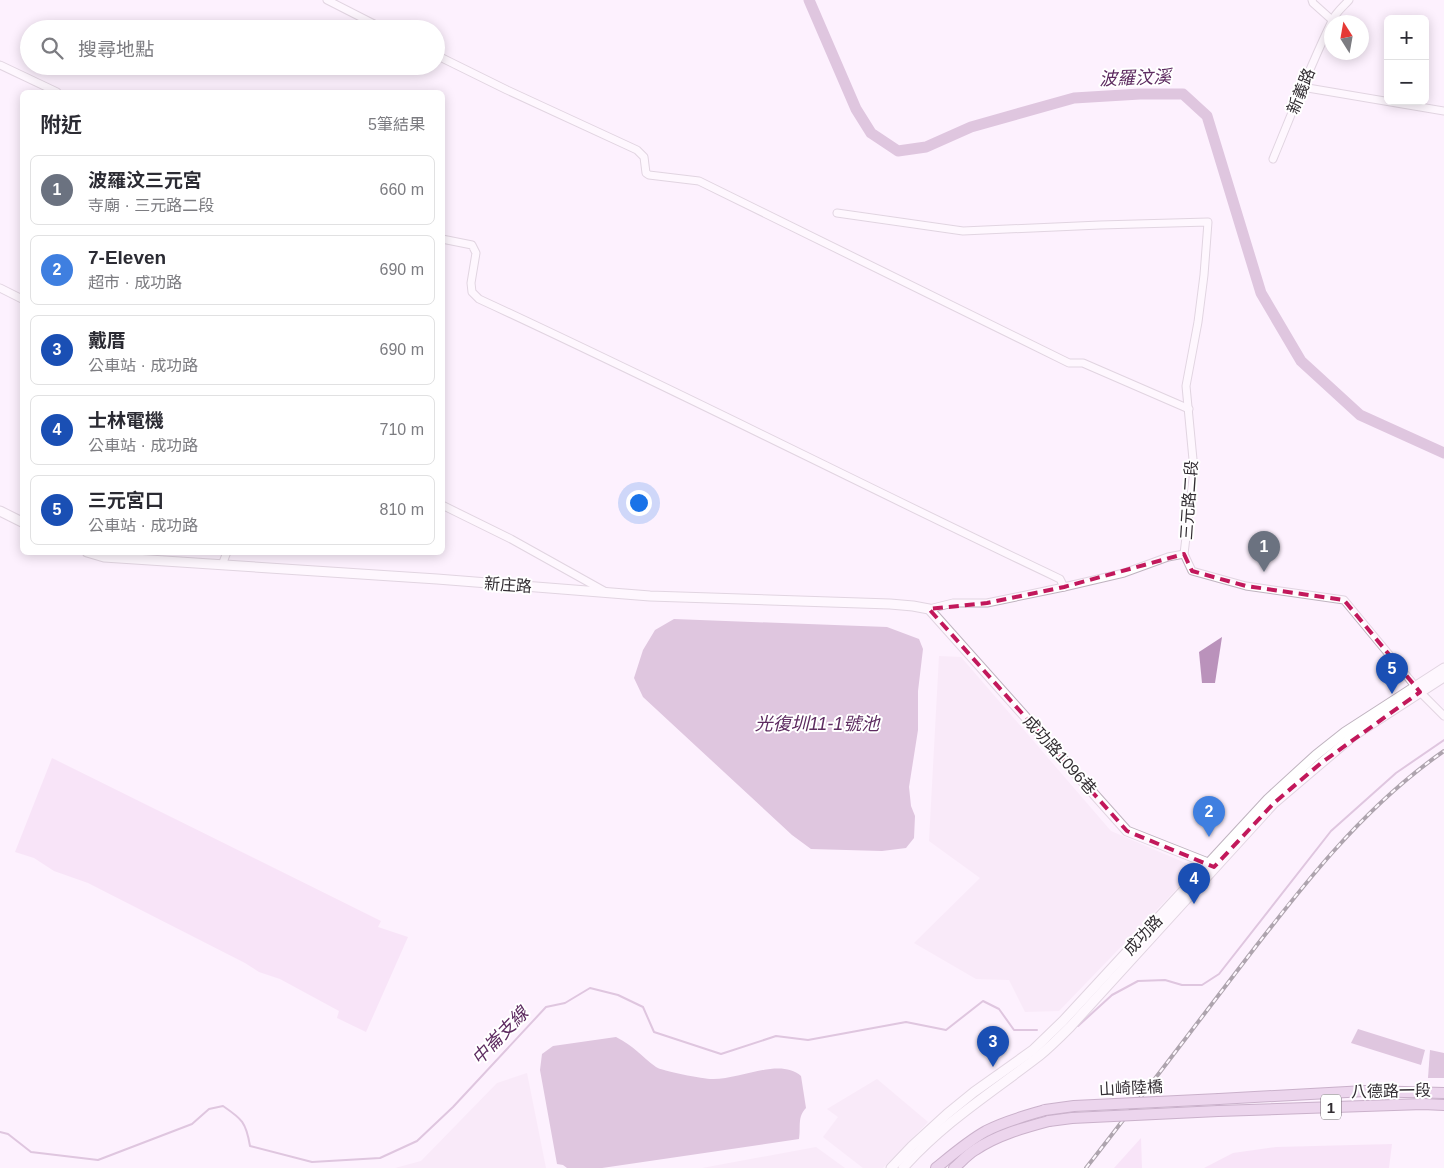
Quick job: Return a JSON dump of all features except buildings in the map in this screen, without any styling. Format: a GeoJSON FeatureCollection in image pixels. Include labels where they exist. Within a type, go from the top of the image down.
{"type":"FeatureCollection","features":[{"type":"Feature","properties":{"kind":"main road","name":"八德路一段"},"geometry":{"type":"LineString","coordinates":[[1219,1099],[1365,1092],[1444,1093]]}},
{"type":"Feature","properties":{"kind":"main road","name":"山崎陸橋"},"geometry":{"type":"LineString","coordinates":[[936,1168],[965,1144],[986,1131],[1011,1120],[1045,1110],[1074,1106],[1219,1099]]}},
{"type":"Feature","properties":{"kind":"main road","name":"八德路一段"},"geometry":{"type":"LineString","coordinates":[[1218,1111],[1423,1104],[1444,1105]]}},
{"type":"Feature","properties":{"kind":"main road","name":"山崎陸橋"},"geometry":{"type":"LineString","coordinates":[[954,1168],[974,1150],[994,1139],[1015,1130],[1048,1121],[1072,1118],[1218,1111]]}},
{"type":"Feature","properties":{"kind":"street"},"geometry":{"type":"LineString","coordinates":[[327,0],[366,20]]}},
{"type":"Feature","properties":{"kind":"street"},"geometry":{"type":"LineString","coordinates":[[1312,0],[1326,15]]}},
{"type":"Feature","properties":{"kind":"street","name":"新義路"},"geometry":{"type":"LineString","coordinates":[[1336,15],[1349,0]]}},
{"type":"Feature","properties":{"kind":"street","name":"新義路"},"geometry":{"type":"LineString","coordinates":[[1273,159],[1311,64],[1324,39]]}},
{"type":"Feature","properties":{"kind":"street"},"geometry":{"type":"LineString","coordinates":[[445,59],[507,90],[637,150],[644,157],[646,173],[649,175],[699,181],[1069,363],[1083,363],[1189,409]]}},
{"type":"Feature","properties":{"kind":"street"},"geometry":{"type":"LineString","coordinates":[[0,64],[20,74]]}},
{"type":"Feature","properties":{"kind":"street"},"geometry":{"type":"LineString","coordinates":[[22,75],[53,90]]}},
{"type":"Feature","properties":{"kind":"street"},"geometry":{"type":"LineString","coordinates":[[1302,87],[1444,111]]}},
{"type":"Feature","properties":{"kind":"street","name":"三元路二段"},"geometry":{"type":"LineString","coordinates":[[837,213],[963,231],[1100,224],[1208,222],[1199,312],[1186,386],[1194,470],[1184,554],[1192,571],[1246,586],[1344,600],[1418,689],[1444,716]]}},
{"type":"Feature","properties":{"kind":"street"},"geometry":{"type":"LineString","coordinates":[[445,240],[472,245],[476,253],[471,283],[472,292],[479,299],[733,419],[918,512],[1060,579],[1064,587]]}},
{"type":"Feature","properties":{"kind":"street"},"geometry":{"type":"LineString","coordinates":[[0,288],[20,298]]}},
{"type":"Feature","properties":{"kind":"street"},"geometry":{"type":"LineString","coordinates":[[445,507],[511,539],[606,592]]}},
{"type":"Feature","properties":{"kind":"street"},"geometry":{"type":"LineString","coordinates":[[0,511],[20,521]]}},
{"type":"Feature","properties":{"kind":"street"},"geometry":{"type":"LineString","coordinates":[[929,609],[953,603],[987,603],[1064,587],[1124,573],[1168,557],[1184,554]]}},
{"type":"Feature","properties":{"kind":"street","name":"新庄路"},"geometry":{"type":"LineString","coordinates":[[96,555],[104,558],[650,596],[890,604],[929,609]]}},
{"type":"Feature","properties":{"kind":"street"},"geometry":{"type":"LineString","coordinates":[[222,565],[226,555]]}},
{"type":"Feature","properties":{"kind":"street","name":"成功路1096巷"},"geometry":{"type":"LineString","coordinates":[[929,609],[1127,831],[1211,865]]}},
{"type":"Feature","properties":{"kind":"street","name":"成功路"},"geometry":{"type":"LineString","coordinates":[[891,1168],[947,1114],[974,1092],[1033,1050],[1063,1022],[1211,865],[1274,803],[1354,736],[1444,668]]}},
{"type":"Feature","properties":{"kind":"street","name":"成功路"},"geometry":{"type":"LineString","coordinates":[[1418,689],[1444,677]]}},
{"type":"Feature","properties":{"kind":"street","name":"成功路"},"geometry":{"type":"LineString","coordinates":[[903,1168],[950,1122],[1040,1055],[1070,1027],[1211,865]]}},
{"type":"Feature","properties":{"kind":"highlighted area"},"geometry":{"type":"Polygon","coordinates":[[[1184,554],[1192,571],[1246,586],[1344,600],[1420,692],[1321,763],[1274,803],[1214,867],[1127,831],[929,609],[987,603],[1064,587],[1184,554]]]}},
{"type":"Feature","properties":{"kind":"shaded area"},"geometry":{"type":"Polygon","coordinates":[[[939,656],[961,657],[1111,831],[1197,868],[1059,1011],[1025,1012],[1009,980],[976,979],[914,943],[980,878],[929,841],[939,656]]]}},
{"type":"Feature","properties":{"kind":"shaded area"},"geometry":{"type":"Polygon","coordinates":[[[52,758],[381,921],[378,927],[408,937],[366,1032],[337,1018],[339,1011],[280,979],[259,972],[245,963],[88,883],[54,871],[34,858],[15,852],[52,758]]]}},
{"type":"Feature","properties":{"kind":"shaded area"},"geometry":{"type":"Polygon","coordinates":[[[527,1073],[546,1168],[395,1168],[421,1161],[497,1083],[527,1073]]]}},
{"type":"Feature","properties":{"kind":"shaded area"},"geometry":{"type":"Polygon","coordinates":[[[877,1079],[928,1122],[883,1168],[863,1168],[823,1137],[838,1117],[827,1109],[877,1079]]]}},
{"type":"Feature","properties":{"kind":"shaded area"},"geometry":{"type":"Polygon","coordinates":[[[1141,1138],[1142,1168],[1114,1168],[1141,1138]]]}},
{"type":"Feature","properties":{"kind":"shaded area"},"geometry":{"type":"Polygon","coordinates":[[[1392,1144],[1389,1168],[1204,1168],[1233,1153],[1276,1147],[1392,1144]]]}},
{"type":"Feature","properties":{"kind":"shaded area"},"geometry":{"type":"Polygon","coordinates":[[[816,1147],[845,1168],[702,1168],[816,1147]]]}},
{"type":"Feature","properties":{"kind":"water","name":"光復圳11-1號池"},"geometry":{"type":"Polygon","coordinates":[[[674,619],[887,627],[919,639],[923,649],[918,691],[918,730],[909,787],[911,806],[915,816],[914,838],[906,848],[882,851],[811,849],[792,835],[643,697],[634,678],[643,650],[655,630],[674,619]]]}},
{"type":"Feature","properties":{"kind":"water"},"geometry":{"type":"Polygon","coordinates":[[[1222,637],[1215,683],[1202,683],[1199,652],[1222,637]]]}},
{"type":"Feature","properties":{"kind":"water"},"geometry":{"type":"Polygon","coordinates":[[[1358,1029],[1425,1050],[1421,1065],[1351,1043],[1358,1029]]]}},
{"type":"Feature","properties":{"kind":"water"},"geometry":{"type":"Polygon","coordinates":[[[616,1037],[656,1067],[666,1071],[712,1079],[771,1069],[782,1069],[792,1071],[801,1076],[806,1108],[800,1119],[799,1139],[602,1168],[567,1168],[557,1164],[540,1070],[542,1054],[553,1046],[616,1037]]]}},
{"type":"Feature","properties":{"kind":"water"},"geometry":{"type":"Polygon","coordinates":[[[1430,1050],[1444,1053],[1444,1078],[1428,1078],[1430,1050]]]}},
{"type":"Feature","properties":{"kind":"waterway","name":"波羅汶溪"},"geometry":{"type":"LineString","coordinates":[[809,0],[856,109],[871,133],[898,151],[926,147],[971,127],[1074,98],[1140,94],[1183,94],[1207,116],[1261,293],[1301,361],[1360,415],[1444,453]]}},
{"type":"Feature","properties":{"kind":"waterway"},"geometry":{"type":"LineString","coordinates":[[1078,1026],[1112,995],[1138,981],[1165,980],[1182,985],[1202,985],[1219,974],[1331,831],[1396,773],[1444,740]]}},
{"type":"Feature","properties":{"kind":"waterway","name":"中崙支線"},"geometry":{"type":"LineString","coordinates":[[0,1132],[8,1134],[31,1152],[98,1160],[192,1124],[209,1109],[223,1106],[235,1114],[245,1126],[250,1146],[312,1162],[380,1158],[417,1141],[453,1107],[546,1007],[565,1003],[590,988],[618,995],[643,1007],[654,1032],[721,1054],[776,1036],[808,1040],[906,1022],[946,1030],[983,1001],[999,1009],[1014,1030],[1037,1030]]}},
{"type":"Feature","properties":{"kind":"railway"},"geometry":{"type":"LineString","coordinates":[[1086,1168],[1305,884],[1384,799],[1444,751]]}},
{"type":"Feature","properties":{"kind":"place","name":"波羅汶三元宮"},"geometry":{"type":"Point","coordinates":[1264,572]}},
{"type":"Feature","properties":{"kind":"place","name":"三元宮口"},"geometry":{"type":"Point","coordinates":[1392,694]}},
{"type":"Feature","properties":{"kind":"place","name":"7-Eleven"},"geometry":{"type":"Point","coordinates":[1209,837]}},
{"type":"Feature","properties":{"kind":"place","name":"士林電機"},"geometry":{"type":"Point","coordinates":[1194,904]}},
{"type":"Feature","properties":{"kind":"place","name":"戴厝"},"geometry":{"type":"Point","coordinates":[993,1067]}}]}
